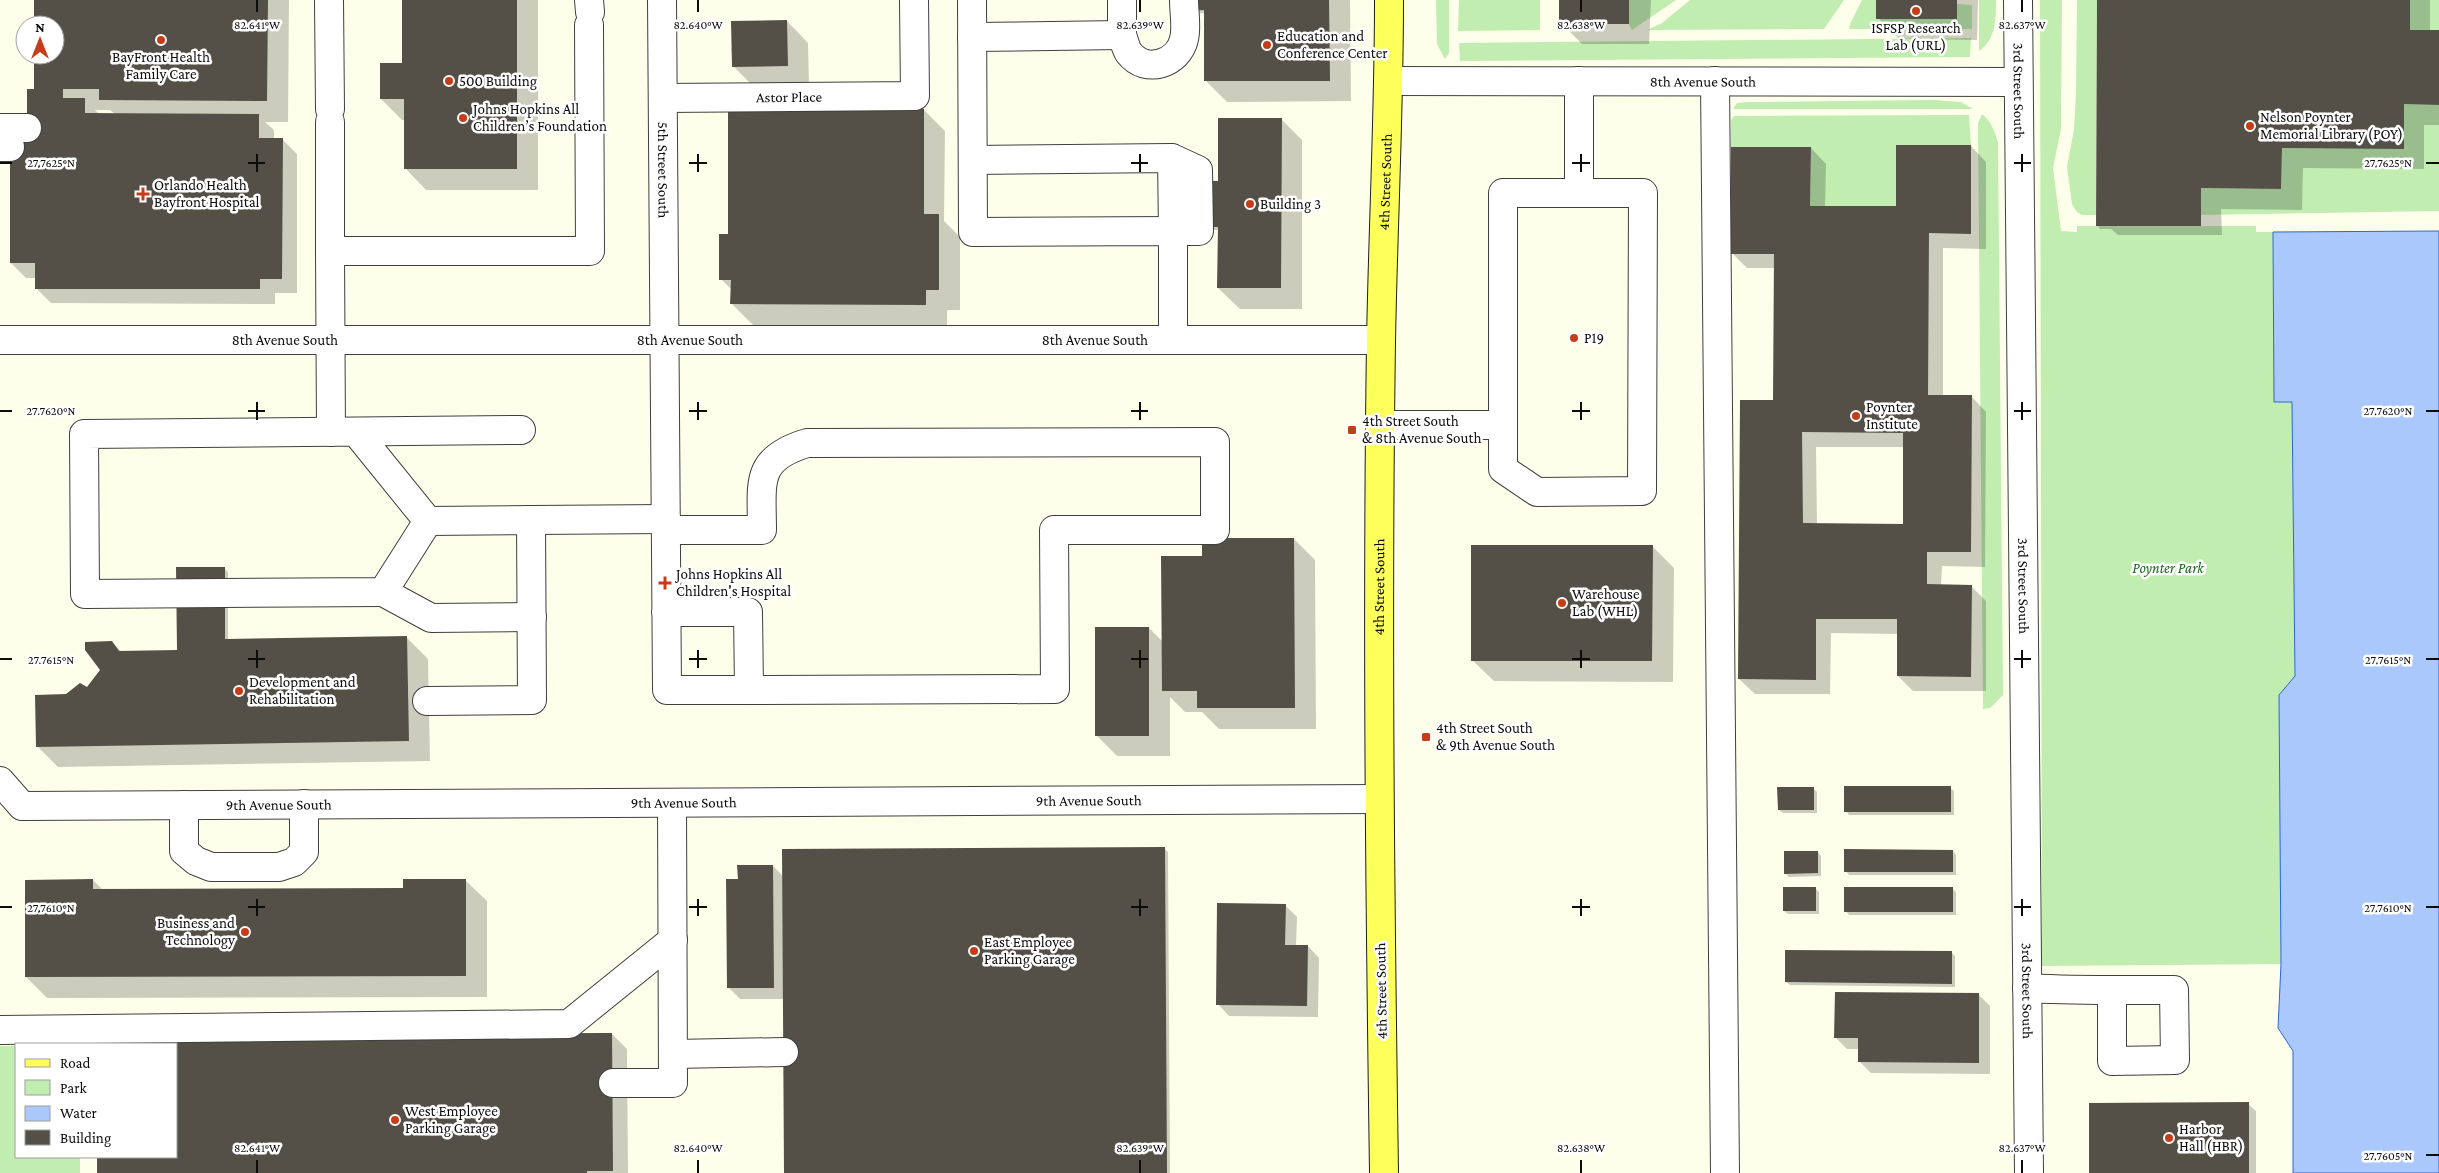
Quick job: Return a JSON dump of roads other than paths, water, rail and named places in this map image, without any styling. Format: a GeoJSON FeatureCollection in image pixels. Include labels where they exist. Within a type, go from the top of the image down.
{"type":"FeatureCollection","features":[{"type":"Feature","properties":{"kind":"main road","name":"4th Street South"},"geometry":{"type":"LineString","coordinates":[[1384,1173],[1378,799],[1381,340],[1389,81],[1389,0]]}},
{"type":"Feature","properties":{"kind":"street"},"geometry":{"type":"LineString","coordinates":[[329,0],[330,340],[344,432],[428,521],[531,520],[666,524],[762,530],[762,478],[778,455],[807,443],[1216,442],[1216,530],[1054,530],[1055,689],[749,690],[748,612],[666,612]]}},
{"type":"Feature","properties":{"kind":"street","name":"5th Street South"},"geometry":{"type":"LineString","coordinates":[[662,0],[667,690],[749,690]]}},
{"type":"Feature","properties":{"kind":"street","name":"Astor Place"},"geometry":{"type":"LineString","coordinates":[[663,98],[915,96],[914,0]]}},
{"type":"Feature","properties":{"kind":"street"},"geometry":{"type":"LineString","coordinates":[[972,0],[973,232],[1173,232]]}},
{"type":"Feature","properties":{"kind":"street"},"geometry":{"type":"LineString","coordinates":[[1122,0],[1122,35],[1129,53],[1140,61],[1155,65],[1171,60],[1178,53],[1185,39],[1184,0]]}},
{"type":"Feature","properties":{"kind":"street","name":"3rd Street South"},"geometry":{"type":"LineString","coordinates":[[2018,0],[2017,82],[2029,1173]]}},
{"type":"Feature","properties":{"kind":"street"},"geometry":{"type":"LineString","coordinates":[[330,251],[590,251],[589,12]]}},
{"type":"Feature","properties":{"kind":"street"},"geometry":{"type":"LineString","coordinates":[[972,38],[1122,35]]}},
{"type":"Feature","properties":{"kind":"street","name":"8th Avenue South"},"geometry":{"type":"LineString","coordinates":[[1389,81],[2017,82]]}},
{"type":"Feature","properties":{"kind":"street"},"geometry":{"type":"LineString","coordinates":[[1579,81],[1579,193]]}},
{"type":"Feature","properties":{"kind":"street"},"geometry":{"type":"LineString","coordinates":[[1715,81],[1725,1173]]}},
{"type":"Feature","properties":{"kind":"street"},"geometry":{"type":"LineString","coordinates":[[973,160],[1172,158],[1173,340]]}},
{"type":"Feature","properties":{"kind":"street"},"geometry":{"type":"LineString","coordinates":[[1503,193],[1643,193],[1642,492],[1537,492],[1503,469],[1503,425],[1503,193]]}},
{"type":"Feature","properties":{"kind":"street","name":"8th Avenue South"},"geometry":{"type":"LineString","coordinates":[[0,340],[1381,340]]}},
{"type":"Feature","properties":{"kind":"street"},"geometry":{"type":"LineString","coordinates":[[1380,425],[1503,425]]}},
{"type":"Feature","properties":{"kind":"street"},"geometry":{"type":"LineString","coordinates":[[521,430],[84,434],[85,594],[383,592],[431,618],[532,616]]}},
{"type":"Feature","properties":{"kind":"street"},"geometry":{"type":"LineString","coordinates":[[427,701],[532,700],[531,520]]}},
{"type":"Feature","properties":{"kind":"street"},"geometry":{"type":"LineString","coordinates":[[383,592],[428,521]]}},
{"type":"Feature","properties":{"kind":"street","name":"9th Avenue South"},"geometry":{"type":"LineString","coordinates":[[0,781],[22,806],[1378,799]]}},
{"type":"Feature","properties":{"kind":"street"},"geometry":{"type":"LineString","coordinates":[[613,1084],[673,1083],[672,803]]}},
{"type":"Feature","properties":{"kind":"street"},"geometry":{"type":"LineString","coordinates":[[184,805],[184,851],[196,861],[211,867],[279,867],[294,862],[304,852],[304,804]]}},
{"type":"Feature","properties":{"kind":"street"},"geometry":{"type":"LineString","coordinates":[[0,1030],[569,1024],[672,940]]}},
{"type":"Feature","properties":{"kind":"street"},"geometry":{"type":"LineString","coordinates":[[2027,988],[2112,990]]}},
{"type":"Feature","properties":{"kind":"street"},"geometry":{"type":"LineString","coordinates":[[673,1054],[784,1052]]}},
{"type":"Feature","properties":{"kind":"water"},"geometry":{"type":"Polygon","coordinates":[[[2439,231],[2439,1173],[2293,1173],[2293,1051],[2278,1028],[2281,964],[2279,695],[2295,676],[2292,402],[2274,402],[2273,232],[2439,231]]]}},
{"type":"Feature","properties":{"kind":"place","name":"ISFSP Research Lab (URL)"},"geometry":{"type":"Point","coordinates":[1916,11]}},
{"type":"Feature","properties":{"kind":"place","name":"BayFront Health Family Care"},"geometry":{"type":"Point","coordinates":[161,40]}},
{"type":"Feature","properties":{"kind":"place","name":"Education and Conference Center"},"geometry":{"type":"Point","coordinates":[1267,45]}},
{"type":"Feature","properties":{"kind":"place","name":"500 Building"},"geometry":{"type":"Point","coordinates":[449,81]}},
{"type":"Feature","properties":{"kind":"place","name":"Johns Hopkins All Children’s Foundation"},"geometry":{"type":"Point","coordinates":[463,118]}},
{"type":"Feature","properties":{"kind":"place","name":"Nelson Poynter Memorial Library (POY)"},"geometry":{"type":"Point","coordinates":[2250,126]}},
{"type":"Feature","properties":{"kind":"place","name":"Orlando Health Bayfront Hospital"},"geometry":{"type":"Point","coordinates":[143,194]}},
{"type":"Feature","properties":{"kind":"place","name":"Building 3"},"geometry":{"type":"Point","coordinates":[1250,204]}},
{"type":"Feature","properties":{"kind":"place","name":"P19"},"geometry":{"type":"Point","coordinates":[1574,338]}},
{"type":"Feature","properties":{"kind":"place","name":"Poynter Institute"},"geometry":{"type":"Point","coordinates":[1856,416]}},
{"type":"Feature","properties":{"kind":"place","name":"4th Street South & 8th Avenue South"},"geometry":{"type":"Point","coordinates":[1352,430]}},
{"type":"Feature","properties":{"kind":"place","name":"Johns Hopkins All Children's Hospital"},"geometry":{"type":"Point","coordinates":[665,583]}},
{"type":"Feature","properties":{"kind":"place","name":"Warehouse Lab (WHL)"},"geometry":{"type":"Point","coordinates":[1562,603]}},
{"type":"Feature","properties":{"kind":"place","name":"Development and Rehabilitation"},"geometry":{"type":"Point","coordinates":[239,691]}},
{"type":"Feature","properties":{"kind":"place","name":"4th Street South & 9th Avenue South"},"geometry":{"type":"Point","coordinates":[1426,737]}},
{"type":"Feature","properties":{"kind":"place","name":"Business and Technology"},"geometry":{"type":"Point","coordinates":[245,932]}},
{"type":"Feature","properties":{"kind":"place","name":"East Employee Parking Garage"},"geometry":{"type":"Point","coordinates":[974,951]}},
{"type":"Feature","properties":{"kind":"place","name":"West Employee Parking Garage"},"geometry":{"type":"Point","coordinates":[395,1120]}},
{"type":"Feature","properties":{"kind":"place","name":"Harbor Hall (HBR)"},"geometry":{"type":"Point","coordinates":[2169,1138]}},
{"type":"Feature","properties":{"kind":"park label","name":"Poynter Park"},"geometry":{"type":"Point","coordinates":[2168,568]}}]}
